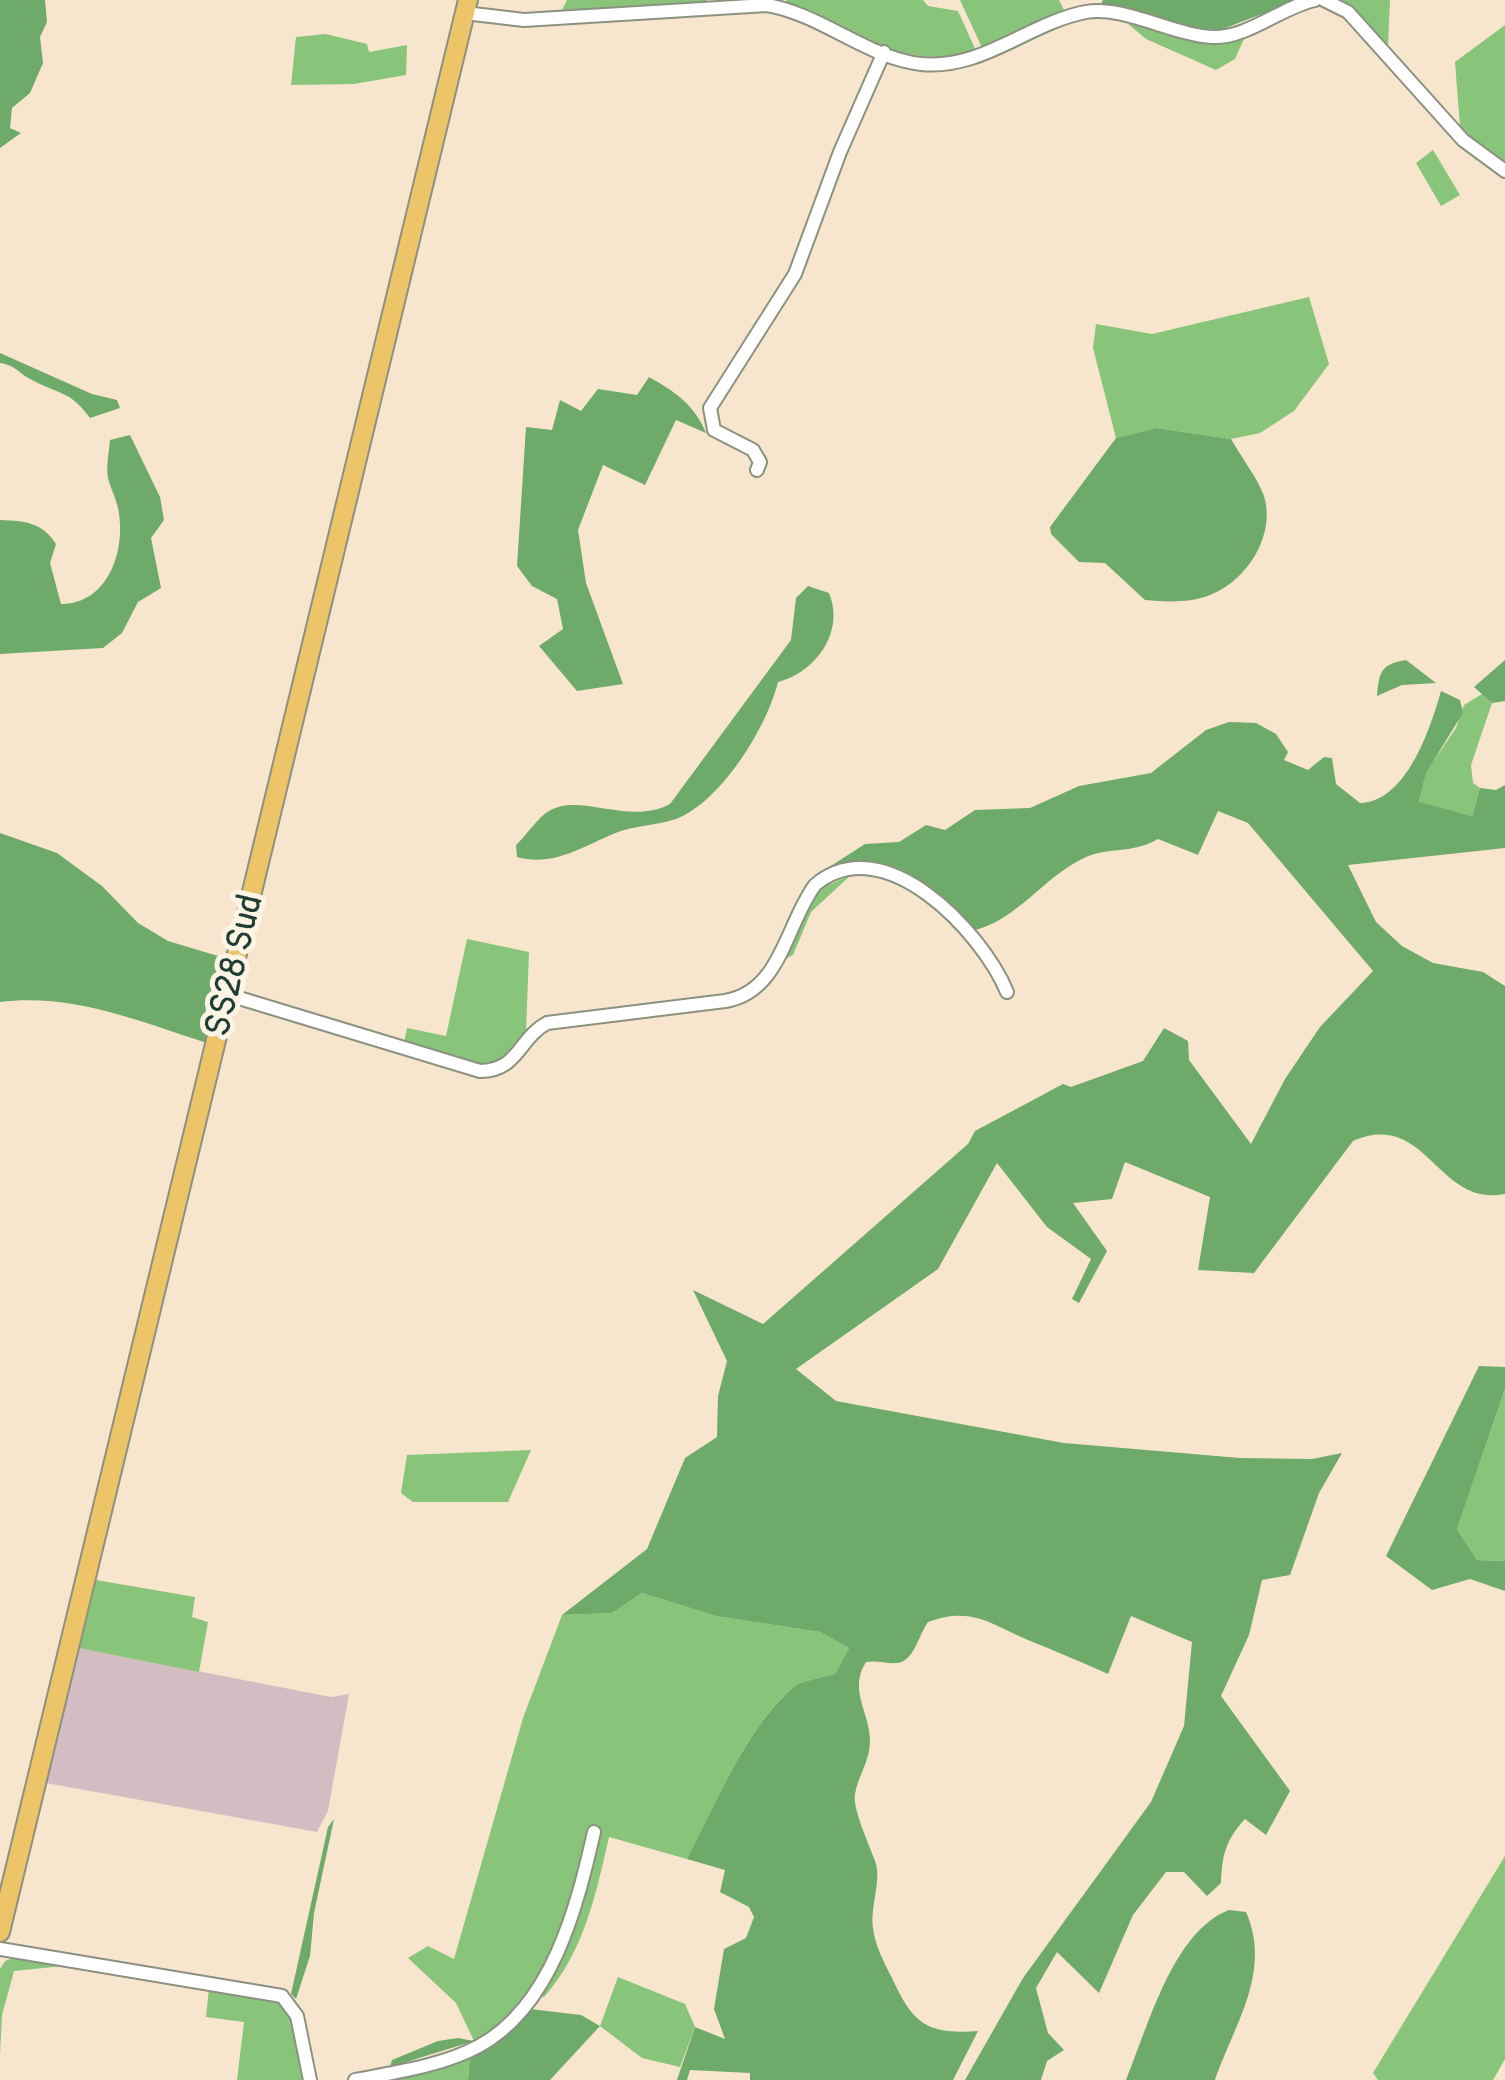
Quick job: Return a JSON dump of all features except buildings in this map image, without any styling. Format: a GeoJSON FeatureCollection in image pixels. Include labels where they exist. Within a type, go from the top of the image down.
{"type":"FeatureCollection","features":[{"type":"Feature","properties":{"kind":"main road","name":"SS28 Sud"},"geometry":{"type":"LineString","coordinates":[[0,1932],[466,6]]}},
{"type":"Feature","properties":{"kind":"street"},"geometry":{"type":"LineString","coordinates":[[466,6],[524,20],[767,4],[918,64],[956,63],[1097,6],[1217,37],[1319,0],[1348,12],[1463,140],[1505,171]]}},
{"type":"Feature","properties":{"kind":"street"},"geometry":{"type":"LineString","coordinates":[[758,470],[756,453],[714,430],[710,408],[795,274],[840,152],[884,52]]}},
{"type":"Feature","properties":{"kind":"street"},"geometry":{"type":"LineString","coordinates":[[229,995],[480,1071],[494,1071],[510,1063],[534,1031],[547,1023],[749,994],[770,973],[815,885],[828,876],[863,869],[897,877],[933,897],[988,957],[1007,992]]}},
{"type":"Feature","properties":{"kind":"street"},"geometry":{"type":"LineString","coordinates":[[355,2080],[464,2053],[488,2040],[516,2015],[545,1974],[564,1935],[594,1832]]}},
{"type":"Feature","properties":{"kind":"street"},"geometry":{"type":"LineString","coordinates":[[0,1949],[281,1996],[297,2015],[310,2080]]}},
{"type":"Feature","properties":{"kind":"shaded area"},"geometry":{"type":"Polygon","coordinates":[[[79,1648],[331,1697],[349,1694],[328,1811],[317,1832],[46,1783],[79,1648]]]}},
{"type":"Feature","properties":{"kind":"green space"},"geometry":{"type":"Polygon","coordinates":[[[0,0],[45,0],[47,22],[40,37],[43,63],[30,93],[12,108],[10,128],[21,133],[0,148],[0,0]]]}},
{"type":"Feature","properties":{"kind":"green space"},"geometry":{"type":"Polygon","coordinates":[[[567,0],[707,0],[707,3],[561,12],[567,0]]]}},
{"type":"Feature","properties":{"kind":"green space"},"geometry":{"type":"Polygon","coordinates":[[[786,0],[923,0],[928,6],[958,11],[977,53],[951,57],[902,52],[856,36],[786,0]]]}},
{"type":"Feature","properties":{"kind":"green space"},"geometry":{"type":"Polygon","coordinates":[[[960,0],[1059,0],[1066,14],[983,50],[960,0]]]}},
{"type":"Feature","properties":{"kind":"green space"},"geometry":{"type":"Polygon","coordinates":[[[1103,0],[1298,0],[1215,32],[1100,6],[1103,0]]]}},
{"type":"Feature","properties":{"kind":"green space"},"geometry":{"type":"Polygon","coordinates":[[[1340,0],[1390,0],[1388,46],[1340,0]]]}},
{"type":"Feature","properties":{"kind":"green space"},"geometry":{"type":"Polygon","coordinates":[[[1127,23],[1206,42],[1246,34],[1235,59],[1216,70],[1146,39],[1127,23]]]}},
{"type":"Feature","properties":{"kind":"green space"},"geometry":{"type":"Polygon","coordinates":[[[1505,25],[1505,165],[1460,127],[1455,62],[1505,25]]]}},
{"type":"Feature","properties":{"kind":"green space"},"geometry":{"type":"Polygon","coordinates":[[[326,34],[367,44],[369,52],[407,45],[406,75],[354,84],[291,85],[296,37],[326,34]]]}},
{"type":"Feature","properties":{"kind":"green space"},"geometry":{"type":"Polygon","coordinates":[[[1433,150],[1460,195],[1441,206],[1416,163],[1433,150]]]}},
{"type":"Feature","properties":{"kind":"green space"},"geometry":{"type":"Polygon","coordinates":[[[1309,297],[1329,364],[1294,411],[1260,433],[1231,439],[1156,428],[1116,438],[1093,348],[1096,324],[1152,334],[1309,297]]]}},
{"type":"Feature","properties":{"kind":"green space"},"geometry":{"type":"Polygon","coordinates":[[[0,353],[92,394],[117,400],[120,408],[90,418],[71,398],[0,363],[0,353]]]}},
{"type":"Feature","properties":{"kind":"green space"},"geometry":{"type":"Polygon","coordinates":[[[649,377],[683,400],[706,433],[676,420],[645,485],[603,465],[578,530],[586,583],[623,684],[577,691],[539,646],[563,629],[557,599],[532,586],[517,566],[526,427],[552,430],[560,400],[581,411],[598,389],[637,395],[649,377]]]}},
{"type":"Feature","properties":{"kind":"green space"},"geometry":{"type":"Polygon","coordinates":[[[1156,428],[1231,439],[1264,496],[1266,526],[1255,555],[1236,579],[1202,598],[1145,600],[1105,563],[1079,562],[1051,534],[1050,527],[1116,438],[1156,428]]]}},
{"type":"Feature","properties":{"kind":"green space"},"geometry":{"type":"Polygon","coordinates":[[[130,435],[160,497],[164,520],[151,538],[161,588],[138,602],[122,633],[103,648],[0,654],[0,520],[32,524],[56,544],[50,563],[61,604],[90,596],[109,574],[119,545],[118,510],[107,473],[110,440],[130,435]]]}},
{"type":"Feature","properties":{"kind":"green space"},"geometry":{"type":"Polygon","coordinates":[[[808,586],[829,593],[833,608],[830,636],[815,660],[778,682],[753,741],[709,797],[676,819],[621,831],[567,854],[517,857],[516,845],[545,814],[561,806],[638,812],[670,804],[791,640],[796,598],[808,586]]]}},
{"type":"Feature","properties":{"kind":"green space"},"geometry":{"type":"Polygon","coordinates":[[[1406,660],[1436,683],[1402,685],[1377,696],[1383,670],[1406,660]]]}},
{"type":"Feature","properties":{"kind":"green space"},"geometry":{"type":"Polygon","coordinates":[[[1505,660],[1505,701],[1492,703],[1474,687],[1505,660]]]}},
{"type":"Feature","properties":{"kind":"green space"},"geometry":{"type":"Polygon","coordinates":[[[1441,691],[1460,700],[1463,713],[1426,773],[1419,802],[1472,816],[1480,788],[1496,790],[1505,785],[1505,848],[1348,865],[1376,922],[1402,946],[1433,963],[1483,972],[1505,986],[1505,1194],[1482,1194],[1463,1187],[1416,1147],[1398,1138],[1378,1135],[1353,1141],[1254,1273],[1198,1270],[1210,1197],[1125,1162],[1112,1199],[1073,1203],[1107,1251],[1079,1303],[1072,1299],[1091,1259],[1047,1227],[997,1163],[938,1269],[796,1369],[836,1401],[1064,1443],[1240,1458],[1312,1459],[1342,1453],[1319,1493],[1290,1575],[1262,1580],[1249,1635],[1221,1696],[1290,1791],[1266,1835],[1245,1819],[1226,1848],[1221,1883],[1207,1896],[1184,1872],[1166,1872],[1133,1915],[1099,1993],[1057,1952],[1036,1988],[1048,2033],[1064,2050],[1047,2061],[1041,2080],[965,2080],[1023,1978],[1151,1802],[1184,1726],[1192,1642],[1131,1616],[1108,1674],[980,1619],[957,1616],[928,1622],[908,1658],[897,1663],[866,1662],[861,1672],[859,1692],[870,1741],[855,1801],[877,1871],[874,1935],[900,1995],[924,2024],[946,2031],[978,2031],[953,2080],[750,2080],[750,2073],[690,2070],[687,2080],[677,2080],[695,2027],[725,2039],[714,2009],[724,1949],[746,1938],[754,1917],[749,1907],[720,1892],[725,1870],[687,1859],[732,1769],[774,1706],[795,1686],[835,1674],[849,1648],[820,1632],[716,1616],[642,1593],[612,1613],[562,1615],[647,1549],[685,1458],[717,1437],[718,1396],[727,1361],[693,1290],[763,1324],[968,1144],[975,1131],[1063,1084],[1071,1087],[1143,1061],[1164,1028],[1188,1041],[1189,1060],[1251,1144],[1285,1079],[1320,1027],[1373,971],[1248,823],[1218,811],[1198,855],[1158,839],[1093,854],[1069,866],[1003,918],[972,931],[915,881],[836,868],[820,873],[865,844],[899,842],[926,825],[945,830],[975,810],[1030,808],[1079,786],[1151,773],[1206,730],[1229,722],[1256,723],[1276,734],[1288,752],[1284,760],[1308,770],[1324,757],[1332,758],[1336,784],[1360,803],[1376,800],[1391,791],[1414,761],[1441,691]]]}},
{"type":"Feature","properties":{"kind":"green space"},"geometry":{"type":"Polygon","coordinates":[[[1482,694],[1492,703],[1471,765],[1473,783],[1480,788],[1472,816],[1419,803],[1426,772],[1456,728],[1464,705],[1482,694]]]}},
{"type":"Feature","properties":{"kind":"green space"},"geometry":{"type":"Polygon","coordinates":[[[0,833],[57,853],[102,886],[138,923],[168,941],[228,959],[207,999],[207,1043],[79,1005],[0,1002],[0,833]]]}},
{"type":"Feature","properties":{"kind":"green space"},"geometry":{"type":"Polygon","coordinates":[[[851,875],[811,912],[793,955],[780,961],[817,890],[851,875]]]}},
{"type":"Feature","properties":{"kind":"green space"},"geometry":{"type":"Polygon","coordinates":[[[467,939],[529,952],[526,1032],[501,1063],[483,1066],[404,1043],[407,1028],[446,1036],[467,939]]]}},
{"type":"Feature","properties":{"kind":"green space"},"geometry":{"type":"Polygon","coordinates":[[[1479,1366],[1505,1367],[1505,1389],[1457,1529],[1477,1560],[1505,1561],[1505,1591],[1470,1579],[1432,1590],[1386,1556],[1479,1366]]]}},
{"type":"Feature","properties":{"kind":"green space"},"geometry":{"type":"Polygon","coordinates":[[[1505,1389],[1505,1561],[1477,1560],[1457,1529],[1505,1389]]]}},
{"type":"Feature","properties":{"kind":"green space"},"geometry":{"type":"Polygon","coordinates":[[[531,1450],[508,1502],[413,1502],[401,1493],[407,1455],[531,1450]]]}},
{"type":"Feature","properties":{"kind":"green space"},"geometry":{"type":"Polygon","coordinates":[[[96,1580],[195,1597],[192,1617],[208,1622],[199,1672],[79,1648],[96,1580]]]}},
{"type":"Feature","properties":{"kind":"green space"},"geometry":{"type":"Polygon","coordinates":[[[642,1593],[716,1616],[820,1632],[849,1648],[835,1674],[795,1686],[759,1725],[687,1859],[609,1837],[579,1942],[558,1980],[539,1997],[569,1939],[583,1898],[600,1835],[588,1831],[563,1920],[537,1976],[499,2023],[474,2041],[456,2003],[408,1958],[428,1946],[454,1959],[523,1718],[562,1615],[612,1613],[642,1593]]]}},
{"type":"Feature","properties":{"kind":"green space"},"geometry":{"type":"Polygon","coordinates":[[[334,1819],[310,1956],[296,1999],[291,1994],[328,1827],[334,1819]]]}},
{"type":"Feature","properties":{"kind":"green space"},"geometry":{"type":"Polygon","coordinates":[[[1505,1856],[1505,2059],[1493,2080],[1378,2080],[1373,2073],[1505,1856]]]}},
{"type":"Feature","properties":{"kind":"green space"},"geometry":{"type":"Polygon","coordinates":[[[1229,1910],[1246,1912],[1255,1956],[1248,1997],[1215,2080],[1126,2080],[1153,2008],[1178,1959],[1209,1921],[1229,1910]]]}},
{"type":"Feature","properties":{"kind":"green space"},"geometry":{"type":"Polygon","coordinates":[[[17,1956],[73,1965],[14,1971],[2,2015],[0,2055],[0,1969],[17,1956]]]}},
{"type":"Feature","properties":{"kind":"green space"},"geometry":{"type":"Polygon","coordinates":[[[618,1977],[685,2004],[695,2027],[680,2067],[642,2058],[600,2026],[618,1977]]]}},
{"type":"Feature","properties":{"kind":"green space"},"geometry":{"type":"Polygon","coordinates":[[[209,1988],[281,2002],[292,2019],[303,2080],[237,2080],[244,2022],[206,2017],[209,1988]]]}},
{"type":"Feature","properties":{"kind":"green space"},"geometry":{"type":"Polygon","coordinates":[[[530,2009],[581,2015],[600,2026],[550,2080],[468,2080],[470,2057],[492,2045],[530,2009]]]}},
{"type":"Feature","properties":{"kind":"green space"},"geometry":{"type":"Polygon","coordinates":[[[458,2038],[474,2041],[390,2067],[392,2060],[458,2038]]]}},
{"type":"Feature","properties":{"kind":"green space"},"geometry":{"type":"Polygon","coordinates":[[[470,2057],[468,2080],[387,2080],[470,2057]]]}}]}
